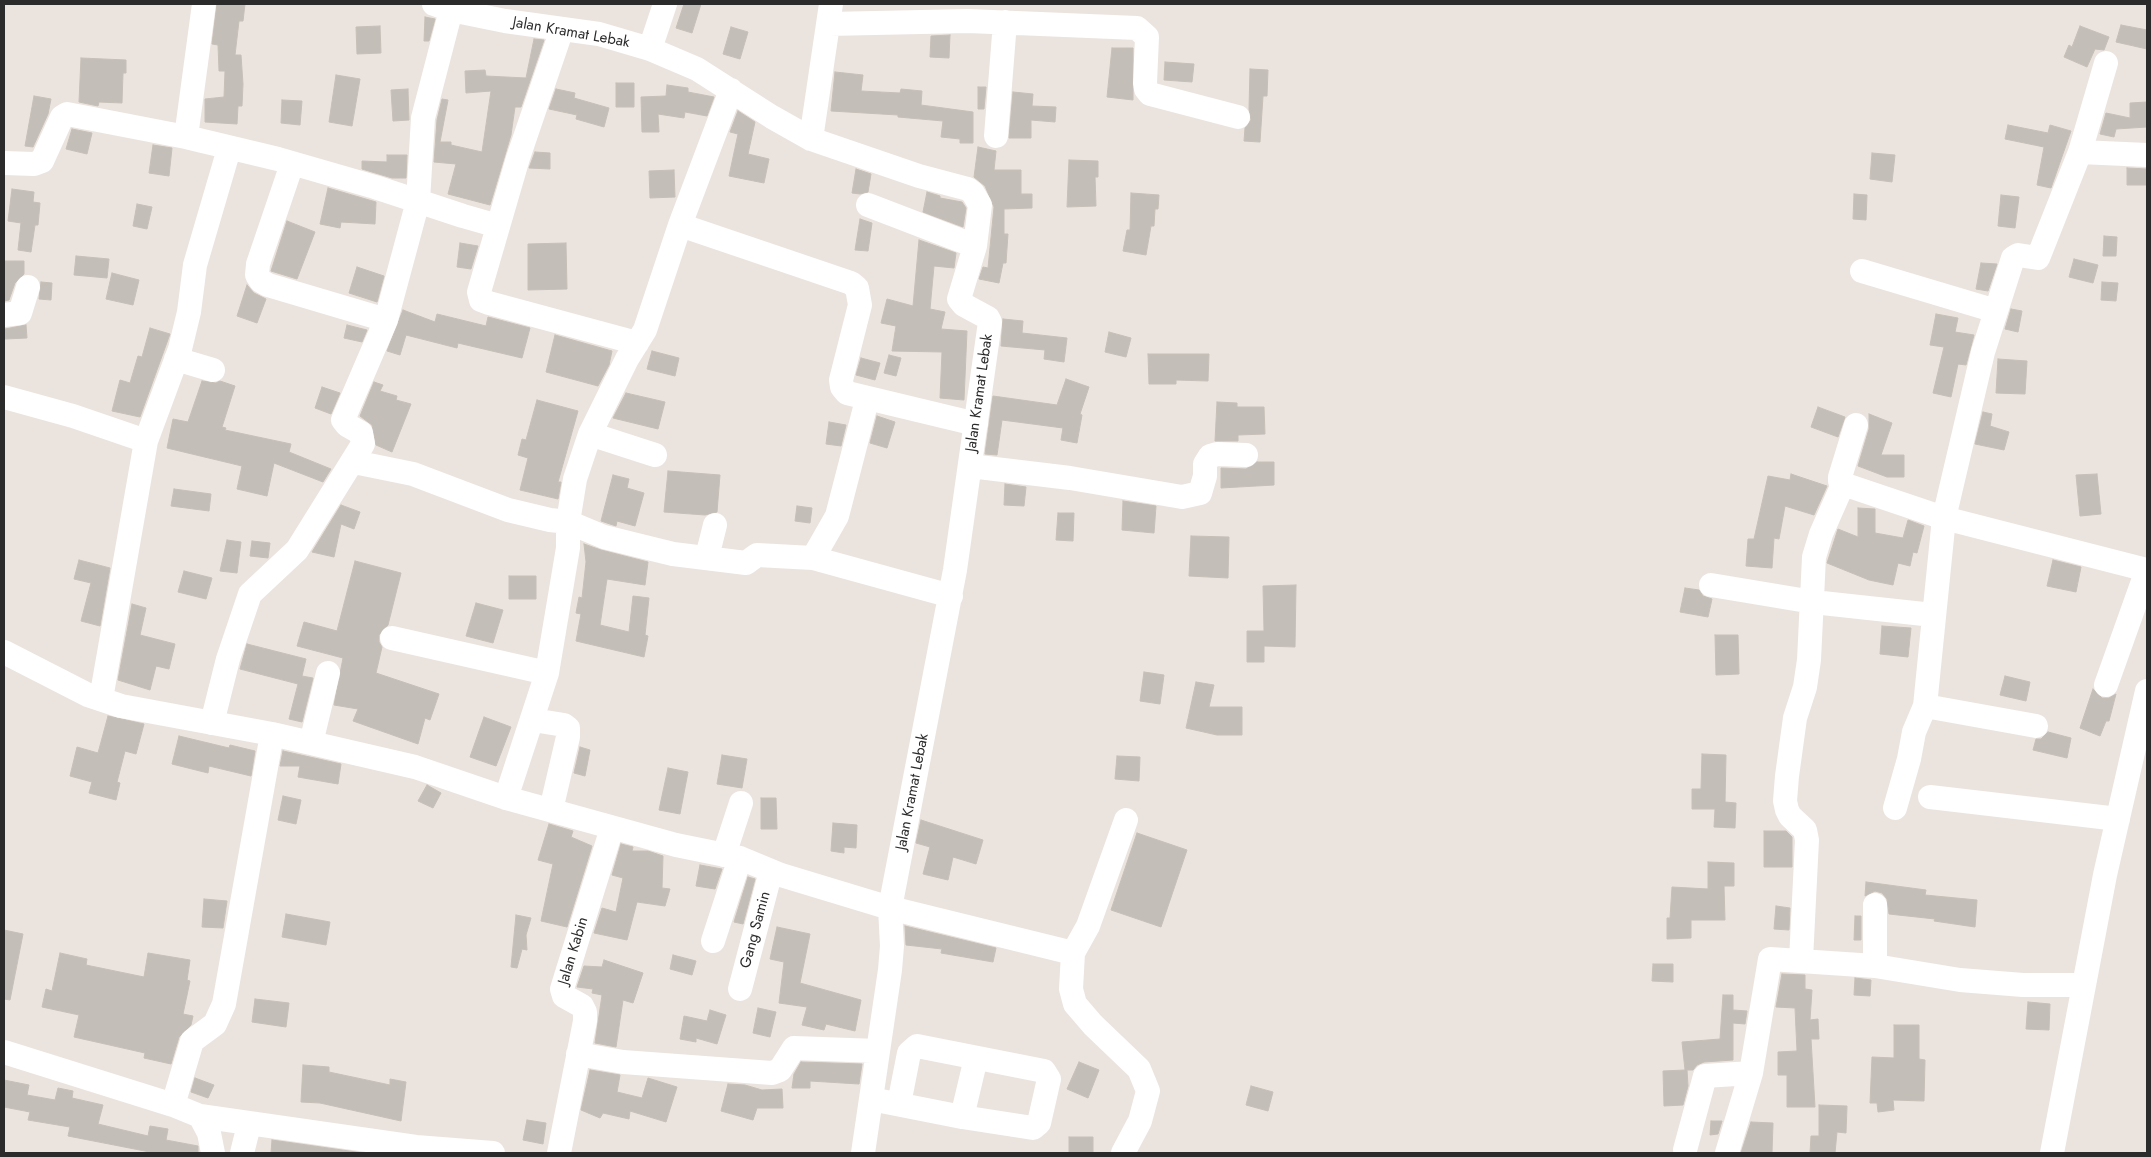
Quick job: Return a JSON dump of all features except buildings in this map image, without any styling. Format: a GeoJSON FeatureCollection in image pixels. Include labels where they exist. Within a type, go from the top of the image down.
{"type":"FeatureCollection","features":[{"type":"Feature","properties":{"kind":"street"},"geometry":{"type":"LineString","coordinates":[[186,137],[204,4]]}},
{"type":"Feature","properties":{"kind":"street"},"geometry":{"type":"LineString","coordinates":[[650,49],[665,4]]}},
{"type":"Feature","properties":{"kind":"street"},"geometry":{"type":"LineString","coordinates":[[212,723],[228,659],[250,594],[297,550],[354,462],[363,444],[361,433],[347,425],[343,420],[386,320],[418,201],[423,118],[443,7]]}},
{"type":"Feature","properties":{"kind":"street","name":"Jalan Kramat Lebak"},"geometry":{"type":"LineString","coordinates":[[443,7],[599,34],[650,49],[697,68],[811,139],[919,176],[968,190],[973,193],[980,205],[975,246],[959,299],[964,305],[990,319],[951,596],[890,908],[892,946],[863,1153]]}},
{"type":"Feature","properties":{"kind":"street"},"geometry":{"type":"LineString","coordinates":[[811,139],[829,14],[1005,22],[1112,14],[1137,28],[1147,37],[1146,89],[1150,94],[1238,117]]}},
{"type":"Feature","properties":{"kind":"street"},"geometry":{"type":"LineString","coordinates":[[996,136],[1005,22]]}},
{"type":"Feature","properties":{"kind":"street"},"geometry":{"type":"LineString","coordinates":[[562,29],[499,221],[479,292],[481,300],[489,304],[637,343]]}},
{"type":"Feature","properties":{"kind":"street"},"geometry":{"type":"LineString","coordinates":[[1895,808],[1909,759],[1914,732],[1925,706],[1944,518],[1983,352],[2014,258],[2018,254],[2038,258],[2080,152],[2106,63]]}},
{"type":"Feature","properties":{"kind":"street"},"geometry":{"type":"LineString","coordinates":[[506,798],[547,673],[568,548],[568,522],[573,488],[590,434],[645,330],[656,302],[680,225],[731,90]]}},
{"type":"Feature","properties":{"kind":"street"},"geometry":{"type":"LineString","coordinates":[[4,163],[34,164],[42,161],[62,117],[67,114],[186,137],[292,164],[491,224],[499,221]]}},
{"type":"Feature","properties":{"kind":"street"},"geometry":{"type":"LineString","coordinates":[[101,699],[146,441],[176,359],[189,312],[195,265],[229,149]]}},
{"type":"Feature","properties":{"kind":"street"},"geometry":{"type":"LineString","coordinates":[[2080,152],[2147,155]]}},
{"type":"Feature","properties":{"kind":"street"},"geometry":{"type":"LineString","coordinates":[[292,164],[258,264],[257,274],[261,281],[386,320]]}},
{"type":"Feature","properties":{"kind":"street"},"geometry":{"type":"LineString","coordinates":[[868,205],[975,246]]}},
{"type":"Feature","properties":{"kind":"street"},"geometry":{"type":"LineString","coordinates":[[680,225],[851,283],[857,288],[860,305],[841,380],[842,387],[847,393],[867,400],[976,424]]}},
{"type":"Feature","properties":{"kind":"street"},"geometry":{"type":"LineString","coordinates":[[1862,272],[1996,311]]}},
{"type":"Feature","properties":{"kind":"street"},"geometry":{"type":"LineString","coordinates":[[4,315],[20,314],[28,287]]}},
{"type":"Feature","properties":{"kind":"street"},"geometry":{"type":"LineString","coordinates":[[176,359],[213,370]]}},
{"type":"Feature","properties":{"kind":"street"},"geometry":{"type":"LineString","coordinates":[[4,397],[73,416],[146,441]]}},
{"type":"Feature","properties":{"kind":"street"},"geometry":{"type":"LineString","coordinates":[[813,558],[837,516],[867,400]]}},
{"type":"Feature","properties":{"kind":"street"},"geometry":{"type":"LineString","coordinates":[[1856,425],[1840,477],[1840,481],[1843,484],[1944,518],[2147,570],[2106,685]]}},
{"type":"Feature","properties":{"kind":"street"},"geometry":{"type":"LineString","coordinates":[[590,434],[655,455]]}},
{"type":"Feature","properties":{"kind":"street"},"geometry":{"type":"LineString","coordinates":[[970,466],[1070,478],[1182,497],[1200,493],[1205,476],[1205,464],[1210,456],[1217,454],[1246,455]]}},
{"type":"Feature","properties":{"kind":"street"},"geometry":{"type":"LineString","coordinates":[[354,462],[413,474],[508,510],[550,520],[568,522],[626,543],[673,554],[746,563],[757,555],[813,558],[951,596]]}},
{"type":"Feature","properties":{"kind":"street"},"geometry":{"type":"LineString","coordinates":[[1802,960],[1807,840],[1805,830],[1790,816],[1785,801],[1795,718],[1805,687],[1813,602],[1814,557],[1821,534],[1843,484]]}},
{"type":"Feature","properties":{"kind":"street"},"geometry":{"type":"LineString","coordinates":[[707,557],[715,525]]}},
{"type":"Feature","properties":{"kind":"street"},"geometry":{"type":"LineString","coordinates":[[1711,585],[1813,602],[1933,615]]}},
{"type":"Feature","properties":{"kind":"street"},"geometry":{"type":"LineString","coordinates":[[392,638],[547,673]]}},
{"type":"Feature","properties":{"kind":"street"},"geometry":{"type":"LineString","coordinates":[[4,652],[88,695],[101,699],[147,711],[272,734],[416,767],[506,798],[612,828],[732,857],[890,908],[1073,953]]}},
{"type":"Feature","properties":{"kind":"street"},"geometry":{"type":"LineString","coordinates":[[311,743],[328,673]]}},
{"type":"Feature","properties":{"kind":"street"},"geometry":{"type":"LineString","coordinates":[[2052,1153],[2118,819],[2147,690]]}},
{"type":"Feature","properties":{"kind":"street"},"geometry":{"type":"LineString","coordinates":[[1925,706],[2036,726]]}},
{"type":"Feature","properties":{"kind":"street"},"geometry":{"type":"LineString","coordinates":[[533,720],[564,725],[568,728],[568,737],[551,810]]}},
{"type":"Feature","properties":{"kind":"street"},"geometry":{"type":"LineString","coordinates":[[173,1105],[192,1040],[215,1024],[224,1004],[272,734]]}},
{"type":"Feature","properties":{"kind":"street"},"geometry":{"type":"LineString","coordinates":[[1930,797],[2118,819]]}},
{"type":"Feature","properties":{"kind":"street"},"geometry":{"type":"LineString","coordinates":[[713,941],[732,857],[741,803]]}},
{"type":"Feature","properties":{"kind":"street"},"geometry":{"type":"LineString","coordinates":[[1123,1153],[1140,1121],[1148,1091],[1139,1069],[1093,1025],[1075,1004],[1071,988],[1073,953],[1088,926],[1126,820]]}},
{"type":"Feature","properties":{"kind":"street","name":"Jalan Kabin"},"geometry":{"type":"LineString","coordinates":[[559,1153],[586,1012],[582,1006],[564,996],[562,989],[612,828]]}},
{"type":"Feature","properties":{"kind":"street","name":"Gang Samin"},"geometry":{"type":"LineString","coordinates":[[740,988],[771,871]]}},
{"type":"Feature","properties":{"kind":"street"},"geometry":{"type":"LineString","coordinates":[[1875,966],[1876,905]]}},
{"type":"Feature","properties":{"kind":"street"},"geometry":{"type":"LineString","coordinates":[[1727,1153],[1750,1072],[1770,959],[1875,966],[1960,980],[2023,985],[2084,985]]}},
{"type":"Feature","properties":{"kind":"street"},"geometry":{"type":"LineString","coordinates":[[871,1099],[962,1117],[1032,1128],[1039,1123],[1049,1084],[1047,1074],[1044,1071],[917,1046],[909,1053],[899,1104]]}},
{"type":"Feature","properties":{"kind":"street"},"geometry":{"type":"LineString","coordinates":[[578,1054],[623,1062],[772,1073],[780,1070],[792,1050],[797,1048],[878,1051]]}},
{"type":"Feature","properties":{"kind":"street"},"geometry":{"type":"LineString","coordinates":[[4,1052],[173,1105],[200,1116],[415,1150],[493,1153]]}},
{"type":"Feature","properties":{"kind":"street"},"geometry":{"type":"LineString","coordinates":[[962,1117],[976,1058]]}},
{"type":"Feature","properties":{"kind":"street"},"geometry":{"type":"LineString","coordinates":[[1685,1150],[1705,1076],[1750,1072]]}},
{"type":"Feature","properties":{"kind":"street"},"geometry":{"type":"LineString","coordinates":[[200,1116],[209,1133],[213,1153]]}},
{"type":"Feature","properties":{"kind":"street"},"geometry":{"type":"LineString","coordinates":[[242,1153],[249,1125]]}}]}
